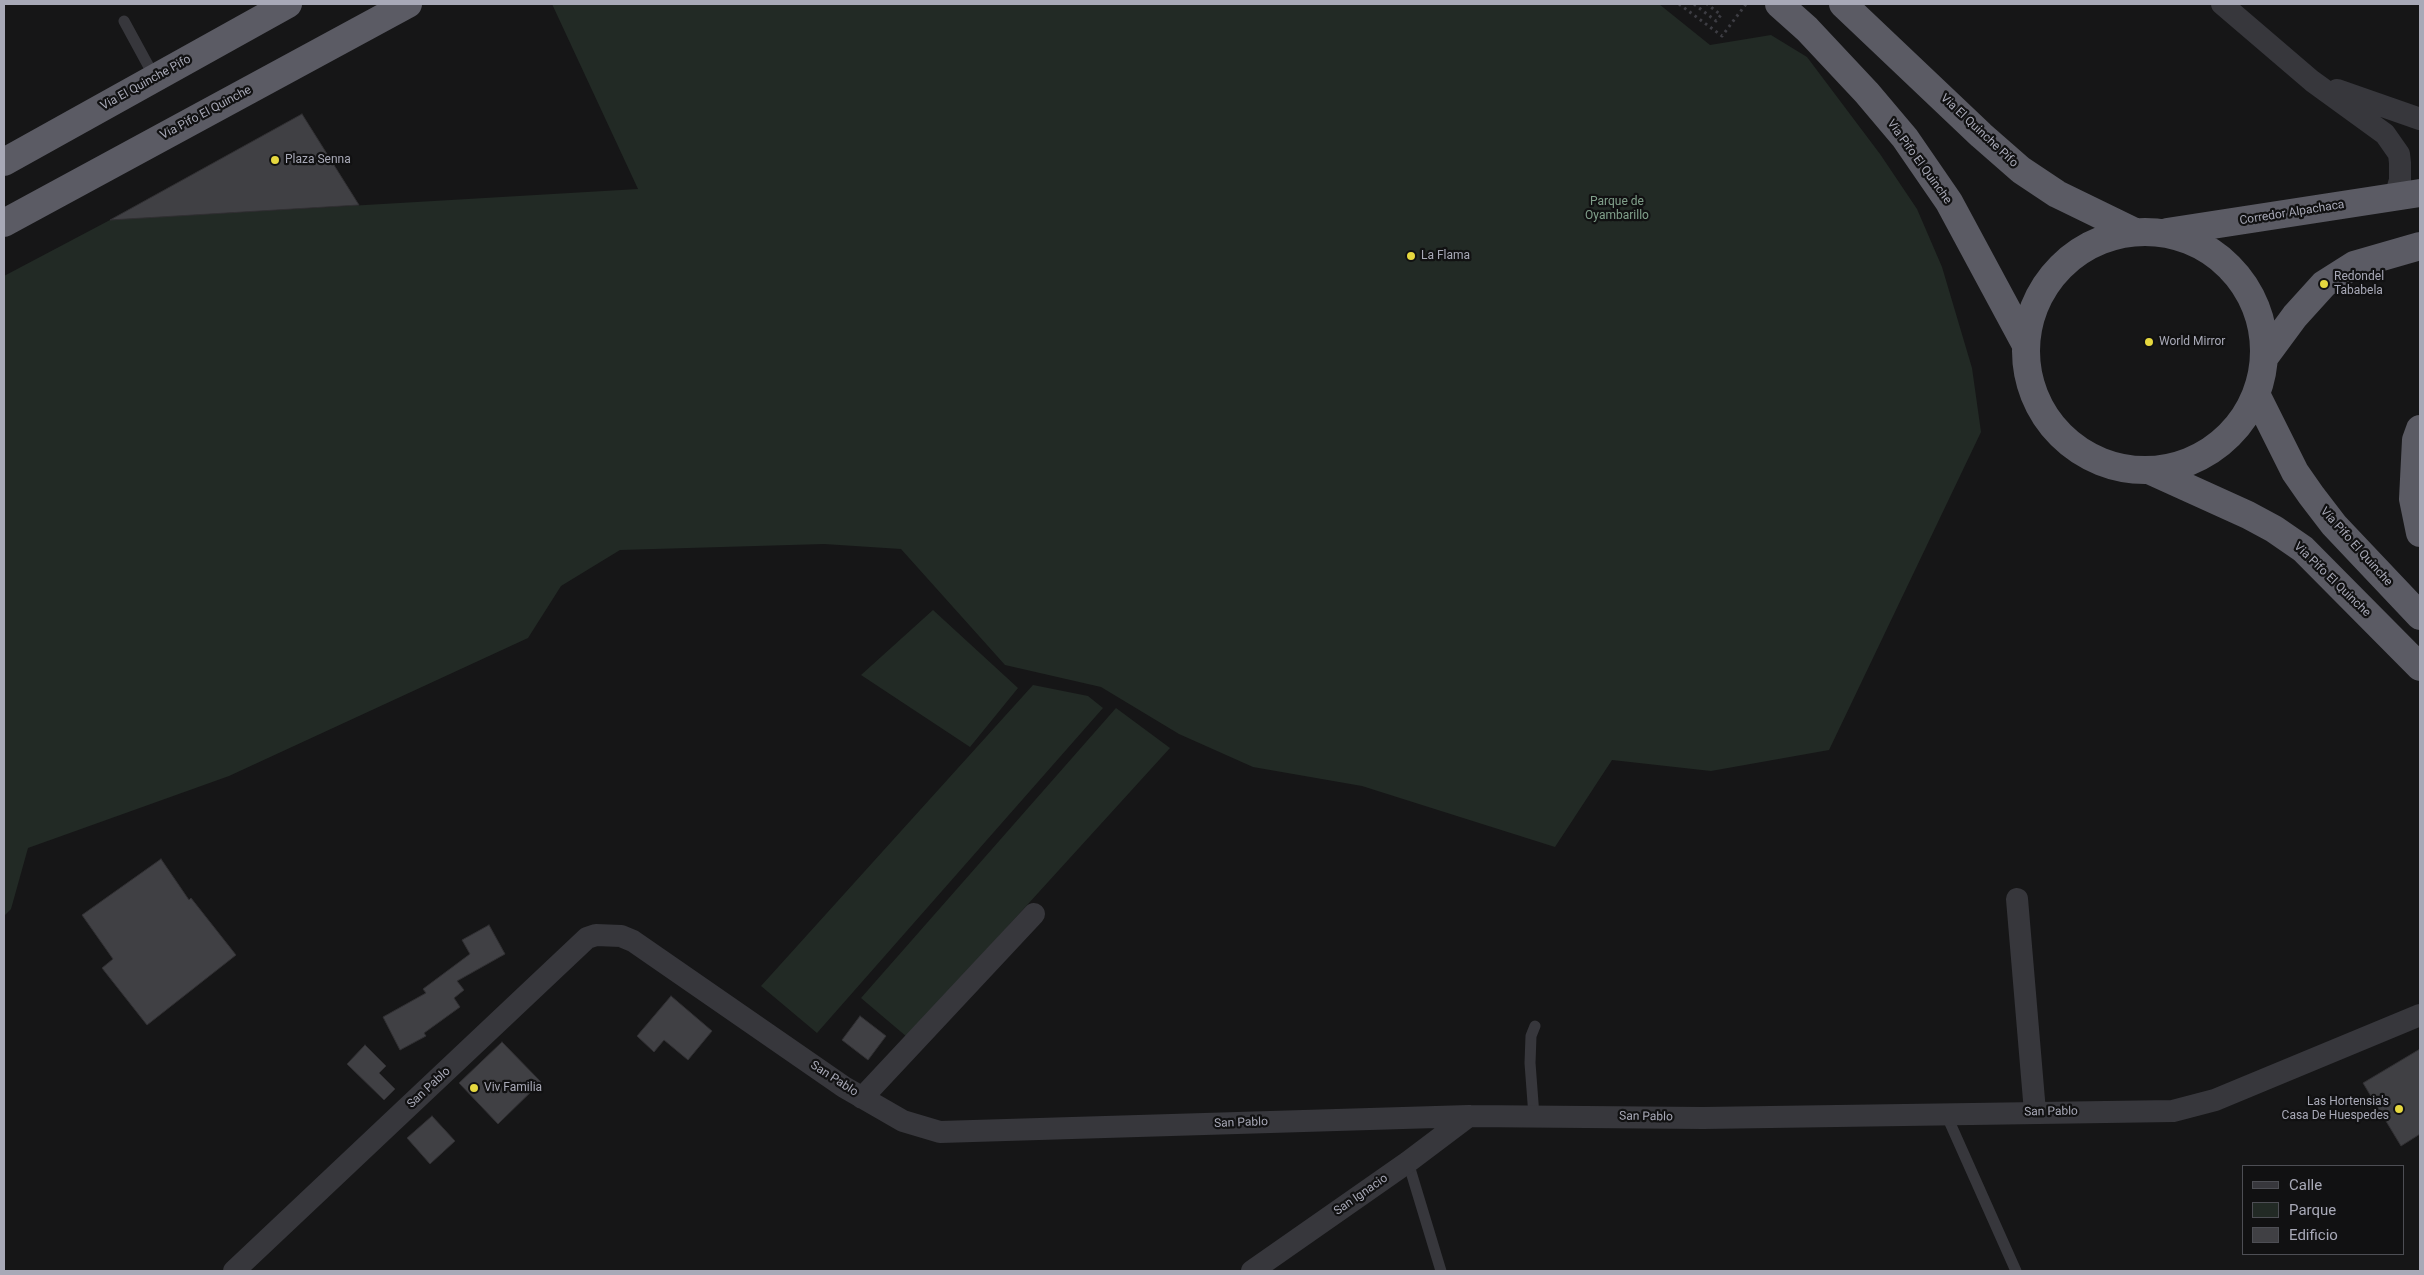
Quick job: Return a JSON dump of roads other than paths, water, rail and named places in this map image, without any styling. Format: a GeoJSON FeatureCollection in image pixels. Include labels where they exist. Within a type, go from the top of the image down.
{"type":"FeatureCollection","features":[{"type":"Feature","properties":{"kind":"highway","name":"Via El Quinche Pifo"},"geometry":{"type":"LineString","coordinates":[[5,158],[288,4]]}},
{"type":"Feature","properties":{"kind":"highway","name":"Via Pifo El Quinche"},"geometry":{"type":"LineString","coordinates":[[4,223],[408,4]]}},
{"type":"Feature","properties":{"kind":"highway","name":"Via Pifo El Quinche"},"geometry":{"type":"LineString","coordinates":[[1779,4],[1827,50],[1905,138],[1949,202],[2026,345]]}},
{"type":"Feature","properties":{"kind":"highway","name":"Via El Quinche Pifo"},"geometry":{"type":"LineString","coordinates":[[1843,4],[1980,135],[2021,170],[2057,194],[2134,231]]}},
{"type":"Feature","properties":{"kind":"highway","name":"Corredor Alpachaca"},"geometry":{"type":"LineString","coordinates":[[2163,232],[2408,195]]}},
{"type":"Feature","properties":{"kind":"highway"},"geometry":{"type":"LineString","coordinates":[[2134,231],[2163,232],[2192,240],[2223,260],[2246,288],[2261,321],[2264,358],[2256,394],[2240,424],[2215,448],[2185,464],[2151,471],[2112,466],[2076,449],[2048,420],[2030,384],[2026,345],[2033,310],[2049,280],[2074,254],[2105,238],[2134,231]]}},
{"type":"Feature","properties":{"kind":"highway"},"geometry":{"type":"LineString","coordinates":[[2264,358],[2295,316],[2324,284],[2354,265],[2420,246]]}},
{"type":"Feature","properties":{"kind":"highway","name":"Vía Pifo El Quinche"},"geometry":{"type":"LineString","coordinates":[[2256,394],[2287,458],[2311,495],[2334,525],[2420,616]]}},
{"type":"Feature","properties":{"kind":"highway"},"geometry":{"type":"LineString","coordinates":[[2420,429],[2416,440],[2413,499],[2420,533]]}},
{"type":"Feature","properties":{"kind":"highway","name":"Via Pifo El Quinche"},"geometry":{"type":"LineString","coordinates":[[2151,471],[2248,515],[2274,529],[2303,549],[2420,667]]}},
{"type":"Feature","properties":{"kind":"street"},"geometry":{"type":"LineString","coordinates":[[2222,4],[2312,81],[2385,134],[2394,144],[2400,163],[2400,180],[2408,195]]}},
{"type":"Feature","properties":{"kind":"street"},"geometry":{"type":"LineString","coordinates":[[2312,81],[2420,119]]}},
{"type":"Feature","properties":{"kind":"street"},"geometry":{"type":"LineString","coordinates":[[2017,899],[2035,1112]]}},
{"type":"Feature","properties":{"kind":"street"},"geometry":{"type":"LineString","coordinates":[[862,1098],[1034,914]]}},
{"type":"Feature","properties":{"kind":"street","name":"San Pablo"},"geometry":{"type":"LineString","coordinates":[[234,1271],[587,938],[596,935],[621,936],[633,941],[862,1098],[903,1121],[940,1132],[1468,1116],[1703,1118],[2174,1111],[2215,1100],[2420,1015]]}},
{"type":"Feature","properties":{"kind":"street","name":"San Ignacio"},"geometry":{"type":"LineString","coordinates":[[1252,1271],[1408,1162],[1468,1116]]}},
{"type":"Feature","properties":{"kind":"lane"},"geometry":{"type":"LineString","coordinates":[[124,22],[155,78]]}},
{"type":"Feature","properties":{"kind":"lane"},"geometry":{"type":"LineString","coordinates":[[1534,1116],[1530,1063],[1531,1036],[1535,1026]]}},
{"type":"Feature","properties":{"kind":"lane"},"geometry":{"type":"LineString","coordinates":[[1946,1114],[2016,1271]]}},
{"type":"Feature","properties":{"kind":"lane"},"geometry":{"type":"LineString","coordinates":[[1408,1162],[1441,1271]]}},
{"type":"Feature","properties":{"kind":"place","name":"Plaza Senna"},"geometry":{"type":"Point","coordinates":[275,160]}},
{"type":"Feature","properties":{"kind":"place","name":"La Flama"},"geometry":{"type":"Point","coordinates":[1411,256]}},
{"type":"Feature","properties":{"kind":"place","name":"Redondel Tababela"},"geometry":{"type":"Point","coordinates":[2324,284]}},
{"type":"Feature","properties":{"kind":"place","name":"World Mirror"},"geometry":{"type":"Point","coordinates":[2149,342]}},
{"type":"Feature","properties":{"kind":"place","name":"Viv Familia"},"geometry":{"type":"Point","coordinates":[474,1088]}},
{"type":"Feature","properties":{"kind":"place","name":"Las Hortensia's Casa De Huespedes"},"geometry":{"type":"Point","coordinates":[2399,1109]}},
{"type":"Feature","properties":{"kind":"park label","name":"Parque de Oyambarillo"},"geometry":{"type":"Point","coordinates":[1617,209]}}]}
